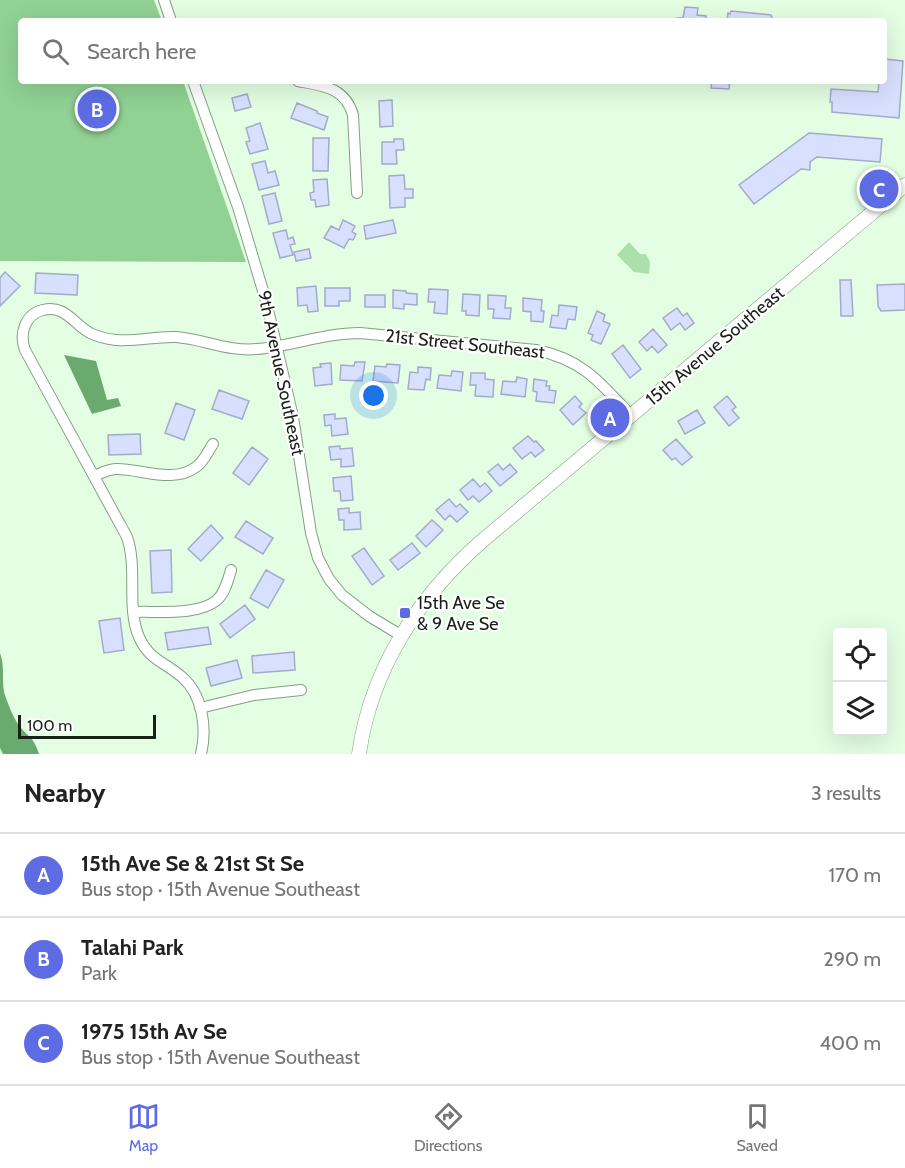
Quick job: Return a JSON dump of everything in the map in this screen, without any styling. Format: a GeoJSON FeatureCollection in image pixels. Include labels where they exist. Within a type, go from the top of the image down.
{"type":"FeatureCollection","features":[{"type":"Feature","properties":{"kind":"main road","name":"15th Avenue Southeast"},"geometry":{"type":"LineString","coordinates":[[359,754],[368,713],[377,688],[402,636],[426,598],[460,560],[905,185]]}},
{"type":"Feature","properties":{"kind":"street"},"geometry":{"type":"LineString","coordinates":[[164,0],[170,18]]}},
{"type":"Feature","properties":{"kind":"street","name":"9th Avenue Southeast"},"geometry":{"type":"LineString","coordinates":[[194,84],[254,256],[293,417],[311,533],[318,558],[329,579],[342,595],[369,616],[402,636]]}},
{"type":"Feature","properties":{"kind":"street"},"geometry":{"type":"LineString","coordinates":[[308,84],[340,93],[351,106],[357,193]]}},
{"type":"Feature","properties":{"kind":"street","name":"21st Street Southeast"},"geometry":{"type":"LineString","coordinates":[[200,708],[189,684],[183,677],[148,653],[138,634],[134,612],[130,547],[127,537],[25,350],[22,335],[26,322],[32,316],[44,309],[59,310],[65,312],[90,333],[119,340],[172,337],[242,349],[277,346],[324,335],[360,333],[552,353],[580,365],[591,373],[631,416]]}},
{"type":"Feature","properties":{"kind":"street"},"geometry":{"type":"LineString","coordinates":[[94,477],[117,469],[159,475],[184,473],[198,466],[213,444]]}},
{"type":"Feature","properties":{"kind":"street"},"geometry":{"type":"LineString","coordinates":[[134,612],[177,611],[210,604],[222,594],[231,570]]}},
{"type":"Feature","properties":{"kind":"street"},"geometry":{"type":"LineString","coordinates":[[203,753],[200,708],[254,695],[301,690]]}},
{"type":"Feature","properties":{"kind":"shaded area"},"geometry":{"type":"Polygon","coordinates":[[[0,0],[154,0],[161,18],[18,18],[18,84],[184,84],[246,262],[0,261],[0,0]]]}},
{"type":"Feature","properties":{"kind":"shaded area"},"geometry":{"type":"Polygon","coordinates":[[[629,242],[640,254],[646,254],[650,262],[649,274],[634,272],[617,255],[629,242]]]}},
{"type":"Feature","properties":{"kind":"shaded area"},"geometry":{"type":"Polygon","coordinates":[[[64,355],[96,361],[107,400],[118,398],[121,406],[92,414],[64,355]]]}},
{"type":"Feature","properties":{"kind":"shaded area"},"geometry":{"type":"Polygon","coordinates":[[[0,653],[4,692],[8,704],[16,721],[32,740],[39,754],[3,754],[0,748],[0,653]]]}},
{"type":"Feature","properties":{"kind":"building"},"geometry":{"type":"Polygon","coordinates":[[[685,7],[698,8],[697,15],[706,16],[706,18],[683,18],[685,7]]]}},
{"type":"Feature","properties":{"kind":"building"},"geometry":{"type":"Polygon","coordinates":[[[731,11],[771,15],[772,18],[727,18],[728,13],[730,14],[731,11]]]}},
{"type":"Feature","properties":{"kind":"building"},"geometry":{"type":"Polygon","coordinates":[[[887,59],[903,61],[899,118],[832,112],[831,89],[878,92],[879,84],[887,84],[887,59]]]}},
{"type":"Feature","properties":{"kind":"building"},"geometry":{"type":"Polygon","coordinates":[[[712,84],[730,84],[729,89],[711,88],[712,84]]]}},
{"type":"Feature","properties":{"kind":"building"},"geometry":{"type":"Polygon","coordinates":[[[247,94],[251,107],[235,111],[232,98],[247,94]]]}},
{"type":"Feature","properties":{"kind":"building"},"geometry":{"type":"Polygon","coordinates":[[[392,100],[393,126],[380,127],[379,101],[392,100]]]}},
{"type":"Feature","properties":{"kind":"building"},"geometry":{"type":"Polygon","coordinates":[[[297,103],[328,117],[324,130],[291,118],[297,103]]]}},
{"type":"Feature","properties":{"kind":"building"},"geometry":{"type":"Polygon","coordinates":[[[260,123],[268,149],[250,154],[246,142],[250,141],[246,128],[260,123]]]}},
{"type":"Feature","properties":{"kind":"building"},"geometry":{"type":"Polygon","coordinates":[[[809,133],[882,139],[880,162],[817,157],[810,162],[810,170],[801,169],[754,204],[739,185],[809,133]]]}},
{"type":"Feature","properties":{"kind":"building"},"geometry":{"type":"Polygon","coordinates":[[[313,138],[329,138],[328,171],[313,171],[313,138]]]}},
{"type":"Feature","properties":{"kind":"building"},"geometry":{"type":"Polygon","coordinates":[[[394,139],[403,139],[404,150],[396,150],[397,164],[382,164],[382,142],[394,142],[394,139]]]}},
{"type":"Feature","properties":{"kind":"building"},"geometry":{"type":"Polygon","coordinates":[[[265,161],[268,173],[275,171],[279,185],[259,190],[252,164],[265,161]]]}},
{"type":"Feature","properties":{"kind":"building"},"geometry":{"type":"Polygon","coordinates":[[[404,175],[405,189],[413,189],[413,198],[405,198],[405,207],[390,208],[389,176],[404,175]]]}},
{"type":"Feature","properties":{"kind":"building"},"geometry":{"type":"Polygon","coordinates":[[[327,179],[329,205],[316,207],[315,200],[311,200],[310,193],[314,192],[313,180],[327,179]]]}},
{"type":"Feature","properties":{"kind":"building"},"geometry":{"type":"Polygon","coordinates":[[[275,193],[282,221],[269,224],[262,196],[275,193]]]}},
{"type":"Feature","properties":{"kind":"building"},"geometry":{"type":"Polygon","coordinates":[[[343,220],[355,226],[352,232],[356,234],[353,240],[349,239],[344,248],[324,238],[331,226],[339,230],[343,220]]]}},
{"type":"Feature","properties":{"kind":"building"},"geometry":{"type":"Polygon","coordinates":[[[393,220],[396,233],[366,239],[364,226],[393,220]]]}},
{"type":"Feature","properties":{"kind":"building"},"geometry":{"type":"Polygon","coordinates":[[[286,230],[288,239],[293,237],[295,244],[290,245],[293,255],[280,258],[273,233],[286,230]]]}},
{"type":"Feature","properties":{"kind":"building"},"geometry":{"type":"Polygon","coordinates":[[[309,249],[311,258],[296,261],[294,252],[309,249]]]}},
{"type":"Feature","properties":{"kind":"building"},"geometry":{"type":"Polygon","coordinates":[[[5,272],[20,286],[0,306],[0,278],[5,272]]]}},
{"type":"Feature","properties":{"kind":"building"},"geometry":{"type":"Polygon","coordinates":[[[36,273],[78,275],[77,295],[35,293],[36,273]]]}},
{"type":"Feature","properties":{"kind":"building"},"geometry":{"type":"Polygon","coordinates":[[[840,280],[851,280],[853,316],[841,316],[840,280]]]}},
{"type":"Feature","properties":{"kind":"building"},"geometry":{"type":"Polygon","coordinates":[[[905,284],[905,310],[881,311],[878,306],[877,285],[905,284]]]}},
{"type":"Feature","properties":{"kind":"building"},"geometry":{"type":"Polygon","coordinates":[[[316,286],[318,311],[308,312],[307,305],[298,306],[297,288],[316,286]]]}},
{"type":"Feature","properties":{"kind":"building"},"geometry":{"type":"Polygon","coordinates":[[[325,288],[350,288],[350,301],[339,301],[339,306],[325,306],[325,288]]]}},
{"type":"Feature","properties":{"kind":"building"},"geometry":{"type":"Polygon","coordinates":[[[429,289],[448,290],[447,314],[434,313],[435,302],[428,302],[429,289]]]}},
{"type":"Feature","properties":{"kind":"building"},"geometry":{"type":"Polygon","coordinates":[[[393,290],[417,294],[417,305],[404,304],[404,309],[393,308],[393,290]]]}},
{"type":"Feature","properties":{"kind":"building"},"geometry":{"type":"Polygon","coordinates":[[[463,294],[480,295],[479,316],[466,315],[466,311],[462,311],[463,294]]]}},
{"type":"Feature","properties":{"kind":"building"},"geometry":{"type":"Polygon","coordinates":[[[365,295],[385,295],[385,307],[365,307],[365,295]]]}},
{"type":"Feature","properties":{"kind":"building"},"geometry":{"type":"Polygon","coordinates":[[[488,295],[506,296],[505,308],[511,308],[510,319],[493,318],[494,309],[488,309],[488,295]]]}},
{"type":"Feature","properties":{"kind":"building"},"geometry":{"type":"Polygon","coordinates":[[[523,298],[542,300],[543,322],[531,321],[531,312],[523,311],[523,298]]]}},
{"type":"Feature","properties":{"kind":"building"},"geometry":{"type":"Polygon","coordinates":[[[559,305],[577,307],[575,320],[568,319],[566,329],[550,327],[552,315],[558,316],[559,305]]]}},
{"type":"Feature","properties":{"kind":"building"},"geometry":{"type":"Polygon","coordinates":[[[677,308],[683,316],[687,313],[694,323],[685,330],[680,323],[671,330],[663,318],[677,308]]]}},
{"type":"Feature","properties":{"kind":"building"},"geometry":{"type":"Polygon","coordinates":[[[597,311],[605,315],[603,321],[610,324],[601,344],[591,340],[593,335],[588,333],[597,311]]]}},
{"type":"Feature","properties":{"kind":"building"},"geometry":{"type":"Polygon","coordinates":[[[653,329],[667,345],[658,353],[652,346],[647,351],[639,342],[653,329]]]}},
{"type":"Feature","properties":{"kind":"building"},"geometry":{"type":"Polygon","coordinates":[[[623,345],[641,369],[630,378],[612,354],[623,345]]]}},
{"type":"Feature","properties":{"kind":"building"},"geometry":{"type":"Polygon","coordinates":[[[355,362],[365,362],[362,381],[340,380],[341,365],[354,366],[355,362]]]}},
{"type":"Feature","properties":{"kind":"building"},"geometry":{"type":"Polygon","coordinates":[[[331,363],[332,384],[315,386],[313,368],[321,367],[320,364],[331,363]]]}},
{"type":"Feature","properties":{"kind":"building"},"geometry":{"type":"Polygon","coordinates":[[[387,364],[400,365],[398,383],[373,381],[375,366],[386,367],[387,364]]]}},
{"type":"Feature","properties":{"kind":"building"},"geometry":{"type":"Polygon","coordinates":[[[418,367],[431,368],[430,380],[426,379],[424,390],[408,389],[410,372],[418,373],[418,367]]]}},
{"type":"Feature","properties":{"kind":"building"},"geometry":{"type":"Polygon","coordinates":[[[452,371],[463,372],[461,391],[437,388],[439,375],[451,376],[452,371]]]}},
{"type":"Feature","properties":{"kind":"building"},"geometry":{"type":"Polygon","coordinates":[[[471,373],[485,373],[485,379],[494,380],[493,397],[475,396],[476,385],[470,385],[471,373]]]}},
{"type":"Feature","properties":{"kind":"building"},"geometry":{"type":"Polygon","coordinates":[[[517,377],[527,379],[525,397],[501,394],[503,381],[516,382],[517,377]]]}},
{"type":"Feature","properties":{"kind":"building"},"geometry":{"type":"Polygon","coordinates":[[[534,379],[547,381],[546,386],[550,386],[549,390],[556,391],[554,403],[536,401],[537,392],[533,391],[534,379]]]}},
{"type":"Feature","properties":{"kind":"building"},"geometry":{"type":"Polygon","coordinates":[[[219,390],[249,401],[242,419],[212,409],[219,390]]]}},
{"type":"Feature","properties":{"kind":"building"},"geometry":{"type":"Polygon","coordinates":[[[575,396],[582,404],[579,407],[586,413],[573,425],[560,410],[575,396]]]}},
{"type":"Feature","properties":{"kind":"building"},"geometry":{"type":"Polygon","coordinates":[[[727,396],[736,407],[732,410],[739,418],[729,426],[714,407],[727,396]]]}},
{"type":"Feature","properties":{"kind":"building"},"geometry":{"type":"Polygon","coordinates":[[[176,403],[195,410],[184,440],[165,433],[176,403]]]}},
{"type":"Feature","properties":{"kind":"building"},"geometry":{"type":"Polygon","coordinates":[[[697,410],[705,423],[685,434],[678,421],[697,410]]]}},
{"type":"Feature","properties":{"kind":"building"},"geometry":{"type":"Polygon","coordinates":[[[335,414],[335,419],[346,418],[348,434],[332,436],[331,425],[325,426],[324,415],[335,414]]]}},
{"type":"Feature","properties":{"kind":"building"},"geometry":{"type":"Polygon","coordinates":[[[140,434],[141,454],[109,455],[108,435],[140,434]]]}},
{"type":"Feature","properties":{"kind":"building"},"geometry":{"type":"Polygon","coordinates":[[[528,436],[544,450],[535,457],[531,452],[522,459],[513,448],[528,436]]]}},
{"type":"Feature","properties":{"kind":"building"},"geometry":{"type":"Polygon","coordinates":[[[676,439],[692,457],[682,465],[675,458],[672,460],[663,450],[676,439]]]}},
{"type":"Feature","properties":{"kind":"building"},"geometry":{"type":"Polygon","coordinates":[[[340,446],[340,449],[352,448],[354,466],[341,467],[341,459],[331,460],[329,447],[340,446]]]}},
{"type":"Feature","properties":{"kind":"building"},"geometry":{"type":"Polygon","coordinates":[[[252,447],[268,459],[249,485],[233,473],[252,447]]]}},
{"type":"Feature","properties":{"kind":"building"},"geometry":{"type":"Polygon","coordinates":[[[498,464],[503,470],[510,464],[517,472],[500,486],[488,472],[498,464]]]}},
{"type":"Feature","properties":{"kind":"building"},"geometry":{"type":"Polygon","coordinates":[[[351,476],[353,500],[341,501],[340,491],[334,491],[333,478],[351,476]]]}},
{"type":"Feature","properties":{"kind":"building"},"geometry":{"type":"Polygon","coordinates":[[[473,479],[480,487],[485,483],[492,491],[479,502],[473,496],[468,500],[460,490],[473,479]]]}},
{"type":"Feature","properties":{"kind":"building"},"geometry":{"type":"Polygon","coordinates":[[[449,499],[456,507],[460,504],[468,512],[457,522],[450,515],[445,520],[436,510],[449,499]]]}},
{"type":"Feature","properties":{"kind":"building"},"geometry":{"type":"Polygon","coordinates":[[[349,508],[349,513],[360,512],[361,529],[344,530],[344,520],[339,520],[338,509],[349,508]]]}},
{"type":"Feature","properties":{"kind":"building"},"geometry":{"type":"Polygon","coordinates":[[[432,520],[443,530],[426,547],[416,536],[432,520]]]}},
{"type":"Feature","properties":{"kind":"building"},"geometry":{"type":"Polygon","coordinates":[[[246,521],[273,538],[263,554],[235,537],[246,521]]]}},
{"type":"Feature","properties":{"kind":"building"},"geometry":{"type":"Polygon","coordinates":[[[211,525],[223,538],[201,561],[188,549],[211,525]]]}},
{"type":"Feature","properties":{"kind":"building"},"geometry":{"type":"Polygon","coordinates":[[[412,543],[420,553],[398,570],[390,560],[412,543]]]}},
{"type":"Feature","properties":{"kind":"building"},"geometry":{"type":"Polygon","coordinates":[[[364,548],[384,576],[372,585],[352,556],[364,548]]]}},
{"type":"Feature","properties":{"kind":"building"},"geometry":{"type":"Polygon","coordinates":[[[171,550],[172,592],[152,593],[150,551],[171,550]]]}},
{"type":"Feature","properties":{"kind":"building"},"geometry":{"type":"Polygon","coordinates":[[[266,570],[284,580],[268,608],[250,598],[266,570]]]}},
{"type":"Feature","properties":{"kind":"building"},"geometry":{"type":"Polygon","coordinates":[[[245,605],[255,619],[230,638],[220,624],[245,605]]]}},
{"type":"Feature","properties":{"kind":"building"},"geometry":{"type":"Polygon","coordinates":[[[120,618],[124,650],[104,653],[99,621],[120,618]]]}},
{"type":"Feature","properties":{"kind":"building"},"geometry":{"type":"Polygon","coordinates":[[[208,627],[211,644],[168,650],[165,633],[208,627]]]}},
{"type":"Feature","properties":{"kind":"building"},"geometry":{"type":"Polygon","coordinates":[[[294,652],[295,670],[253,673],[252,656],[294,652]]]}},
{"type":"Feature","properties":{"kind":"building"},"geometry":{"type":"Polygon","coordinates":[[[237,660],[242,678],[211,686],[206,668],[237,660]]]}},
{"type":"Feature","properties":{"kind":"place","name":"Talahi Park"},"geometry":{"type":"Point","coordinates":[97,109]}},
{"type":"Feature","properties":{"kind":"place","name":"1975 15th Av Se"},"geometry":{"type":"Point","coordinates":[879,189]}},
{"type":"Feature","properties":{"kind":"place","name":"15th Ave Se & 21st St Se"},"geometry":{"type":"Point","coordinates":[610,418]}},
{"type":"Feature","properties":{"kind":"place","name":"15th Ave Se & 9 Ave Se"},"geometry":{"type":"Point","coordinates":[405,613]}}]}
